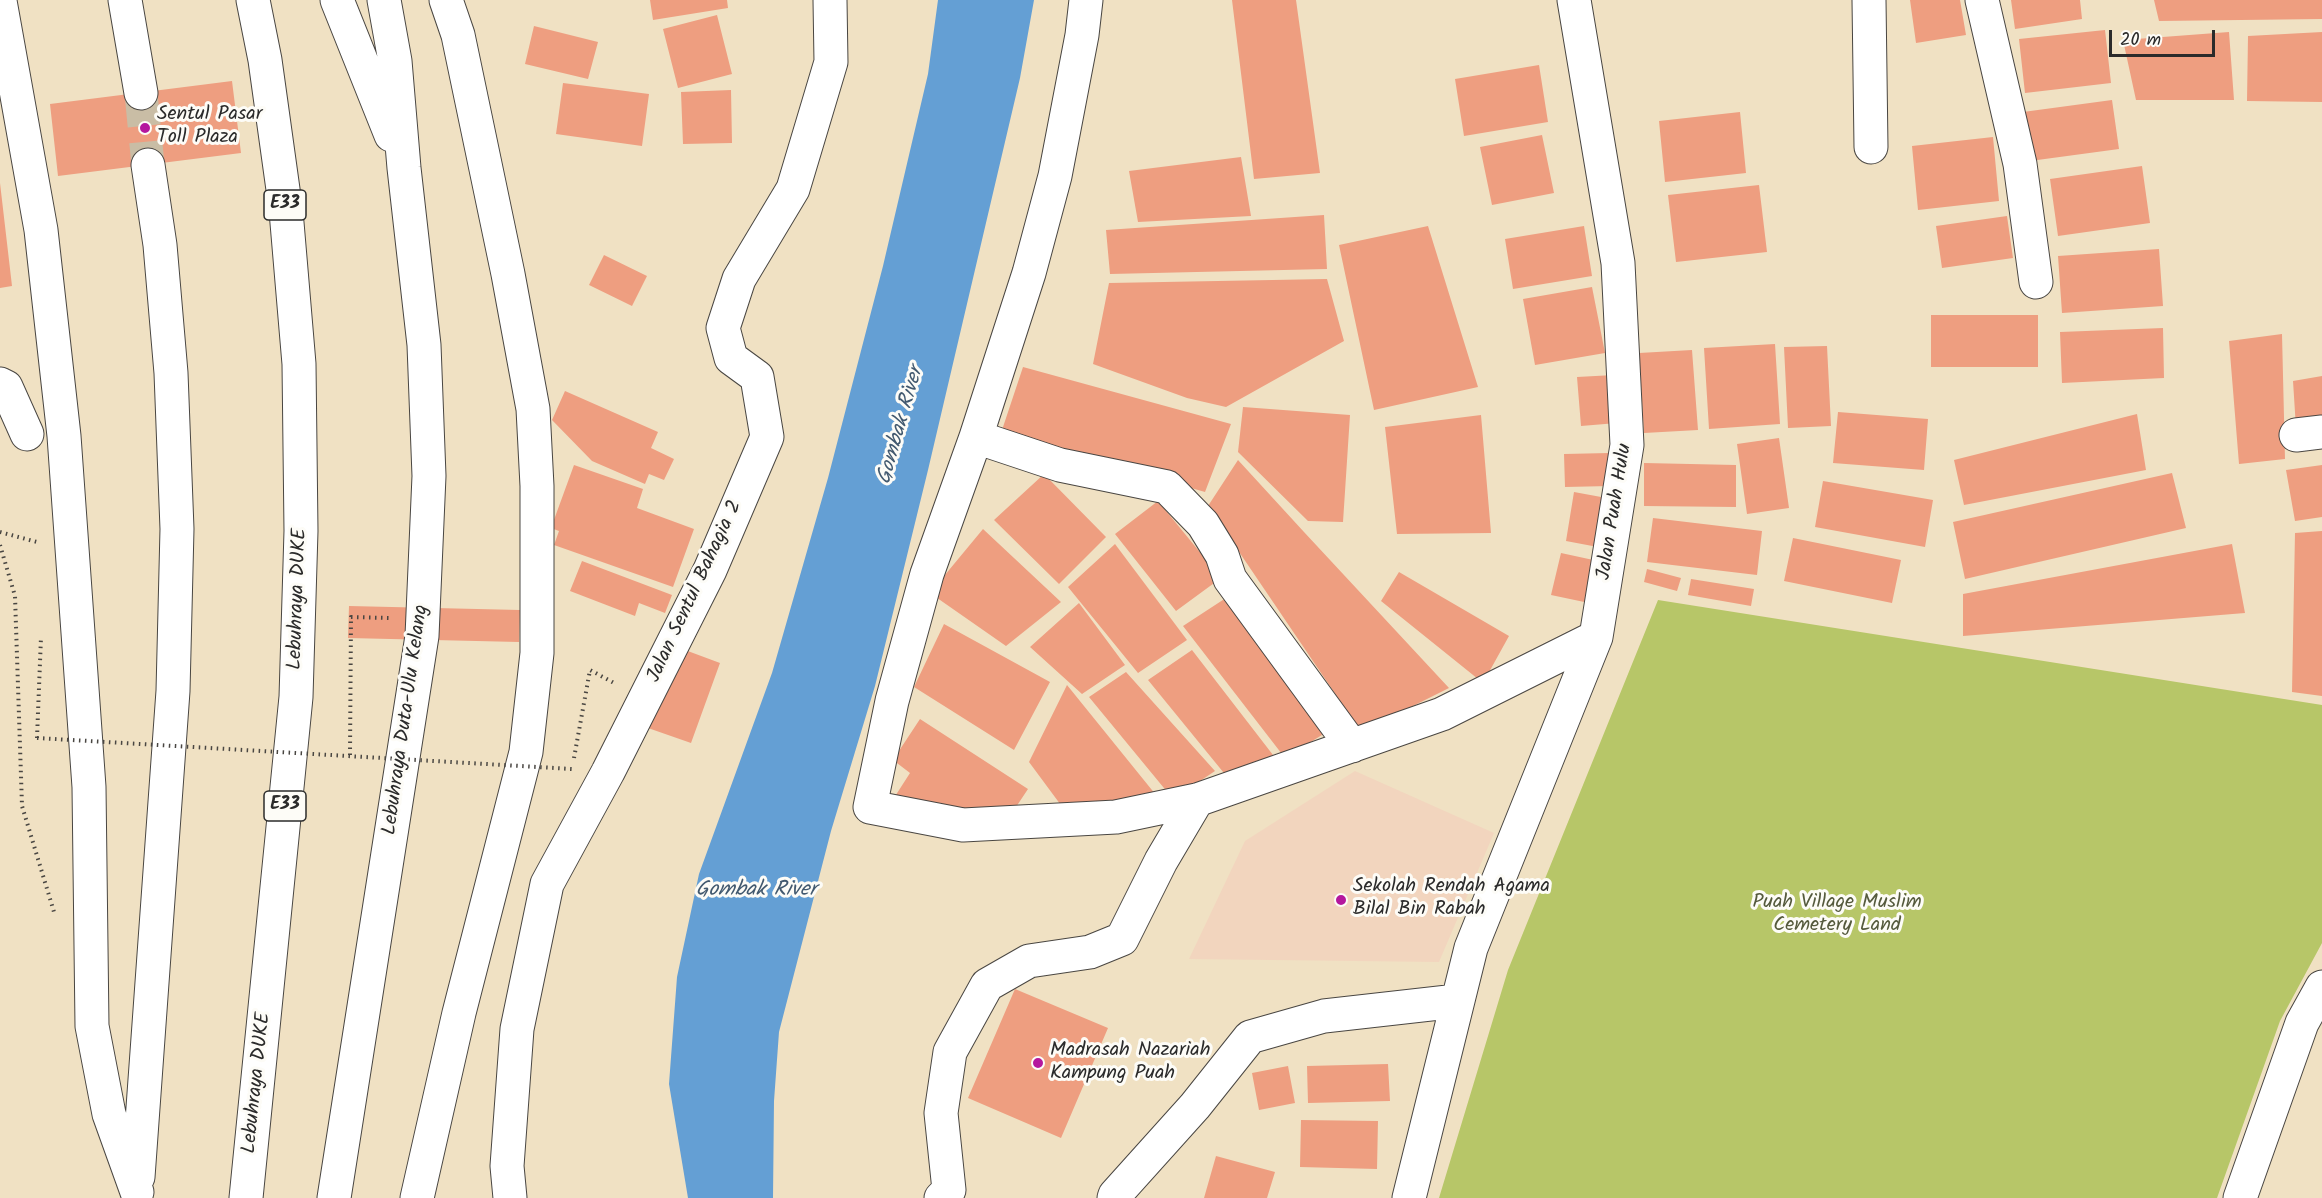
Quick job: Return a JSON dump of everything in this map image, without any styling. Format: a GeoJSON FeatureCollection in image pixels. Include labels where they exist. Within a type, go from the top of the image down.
{"type":"FeatureCollection","features":[{"type":"Feature","properties":{"kind":"main road"},"geometry":{"type":"LineString","coordinates":[[125,0],[141,93]]}},
{"type":"Feature","properties":{"kind":"main road","name":"Lebuhraya DUKE"},"geometry":{"type":"LineString","coordinates":[[246,1198],[296,698],[302,531],[299,364],[286,211],[265,60],[254,0]]}},
{"type":"Feature","properties":{"kind":"main road"},"geometry":{"type":"LineString","coordinates":[[337,0],[404,168]]}},
{"type":"Feature","properties":{"kind":"main road"},"geometry":{"type":"LineString","coordinates":[[384,0],[395,61],[404,168]]}},
{"type":"Feature","properties":{"kind":"main road"},"geometry":{"type":"LineString","coordinates":[[417,1198],[459,1013],[526,752],[537,653],[537,486],[533,409],[508,274],[458,35],[446,0]]}},
{"type":"Feature","properties":{"kind":"main road","name":"Jalan Sentul Bahagia 2"},"geometry":{"type":"LineString","coordinates":[[510,1198],[507,1166],[517,1029],[547,884],[608,772],[710,570],[767,437],[757,377],[731,358],[723,328],[739,279],[793,189],[831,62],[830,0]]}},
{"type":"Feature","properties":{"kind":"main road"},"geometry":{"type":"LineString","coordinates":[[1086,0],[1082,35],[1055,176],[1029,273],[976,437],[927,574],[892,701],[870,807],[963,825],[1116,817],[1197,800],[1442,714],[1596,637]]}},
{"type":"Feature","properties":{"kind":"main road","name":"Jalan Puah Hulu"},"geometry":{"type":"LineString","coordinates":[[1409,1198],[1471,948],[1596,637],[1627,445],[1618,263],[1574,0]]}},
{"type":"Feature","properties":{"kind":"main road"},"geometry":{"type":"LineString","coordinates":[[1869,0],[1871,147]]}},
{"type":"Feature","properties":{"kind":"main road"},"geometry":{"type":"LineString","coordinates":[[1982,0],[2020,164],[2036,282]]}},
{"type":"Feature","properties":{"kind":"main road"},"geometry":{"type":"LineString","coordinates":[[0,1],[41,231],[64,436],[89,787],[92,1026],[109,1114],[136,1195]]}},
{"type":"Feature","properties":{"kind":"main road"},"geometry":{"type":"LineString","coordinates":[[136,1195],[173,691],[177,529],[171,373],[160,245],[148,165]]}},
{"type":"Feature","properties":{"kind":"main road","name":"Lebuhraya Duta-Ulu Kelang"},"geometry":{"type":"LineString","coordinates":[[335,1197],[422,636],[429,476],[425,357],[404,168]]}},
{"type":"Feature","properties":{"kind":"main road"},"geometry":{"type":"LineString","coordinates":[[0,384],[6,387],[27,434]]}},
{"type":"Feature","properties":{"kind":"main road"},"geometry":{"type":"LineString","coordinates":[[976,437],[1060,465],[1167,487],[1203,524],[1222,555],[1230,579],[1352,746]]}},
{"type":"Feature","properties":{"kind":"main road"},"geometry":{"type":"LineString","coordinates":[[941,1198],[949,1190],[941,1113],[950,1052],[987,985],[1029,961],[1090,952],[1122,939],[1161,861],[1197,800]]}},
{"type":"Feature","properties":{"kind":"main road"},"geometry":{"type":"LineString","coordinates":[[2240,1198],[2312,1027],[2322,987]]}},
{"type":"Feature","properties":{"kind":"main road"},"geometry":{"type":"LineString","coordinates":[[1114,1198],[1195,1106],[1250,1036],[1324,1016],[1457,1001]]}},
{"type":"Feature","properties":{"kind":"path"},"geometry":{"type":"LineString","coordinates":[[0,545],[15,596],[22,806],[56,920]]}},
{"type":"Feature","properties":{"kind":"path"},"geometry":{"type":"LineString","coordinates":[[350,755],[351,617],[423,619]]}},
{"type":"Feature","properties":{"kind":"path"},"geometry":{"type":"LineString","coordinates":[[41,635],[37,738],[572,769],[590,670]]}},
{"type":"Feature","properties":{"kind":"shaded area","name":"Sekolah Rendah Agama Bilal Bin Rabah"},"geometry":{"type":"Polygon","coordinates":[[[1355,771],[1494,833],[1439,962],[1189,959],[1245,841],[1355,771]]]}},
{"type":"Feature","properties":{"kind":"green space","name":"Puah Village Muslim Cemetery Land"},"geometry":{"type":"Polygon","coordinates":[[[1658,600],[2322,705],[2322,943],[2280,1021],[2217,1198],[1439,1198],[1508,970],[1658,600]]]}},
{"type":"Feature","properties":{"kind":"water","name":"Gombak River"},"geometry":{"type":"Polygon","coordinates":[[[938,0],[1034,0],[1020,78],[875,686],[831,831],[779,1032],[774,1101],[773,1198],[688,1198],[669,1084],[677,977],[699,874],[772,673],[828,478],[883,266],[928,74],[938,0]]]}},
{"type":"Feature","properties":{"kind":"building"},"geometry":{"type":"Polygon","coordinates":[[[650,0],[727,0],[728,8],[653,20],[650,0]]]}},
{"type":"Feature","properties":{"kind":"building"},"geometry":{"type":"Polygon","coordinates":[[[1232,0],[1296,0],[1320,173],[1254,179],[1232,0]]]}},
{"type":"Feature","properties":{"kind":"building"},"geometry":{"type":"Polygon","coordinates":[[[1910,0],[1960,0],[1966,35],[1916,43],[1910,0]]]}},
{"type":"Feature","properties":{"kind":"building"},"geometry":{"type":"Polygon","coordinates":[[[2011,0],[2080,0],[2082,19],[2015,29],[2011,0]]]}},
{"type":"Feature","properties":{"kind":"building"},"geometry":{"type":"Polygon","coordinates":[[[2154,0],[2322,0],[2322,19],[2159,21],[2154,0]]]}},
{"type":"Feature","properties":{"kind":"building"},"geometry":{"type":"Polygon","coordinates":[[[717,15],[732,74],[678,88],[663,29],[717,15]]]}},
{"type":"Feature","properties":{"kind":"building"},"geometry":{"type":"Polygon","coordinates":[[[534,26],[598,42],[588,79],[525,64],[534,26]]]}},
{"type":"Feature","properties":{"kind":"building"},"geometry":{"type":"Polygon","coordinates":[[[2105,30],[2111,83],[2025,93],[2019,39],[2105,30]]]}},
{"type":"Feature","properties":{"kind":"building"},"geometry":{"type":"Polygon","coordinates":[[[2229,32],[2234,100],[2136,100],[2123,40],[2229,32]]]}},
{"type":"Feature","properties":{"kind":"building"},"geometry":{"type":"Polygon","coordinates":[[[2322,32],[2322,102],[2247,101],[2248,36],[2322,32]]]}},
{"type":"Feature","properties":{"kind":"building"},"geometry":{"type":"Polygon","coordinates":[[[1539,65],[1548,122],[1464,136],[1455,79],[1539,65]]]}},
{"type":"Feature","properties":{"kind":"building","name":"Sentul Pasar Toll Plaza"},"geometry":{"type":"Polygon","coordinates":[[[232,81],[241,153],[58,176],[50,104],[232,81]]]}},
{"type":"Feature","properties":{"kind":"building"},"geometry":{"type":"Polygon","coordinates":[[[563,83],[649,94],[642,146],[556,134],[563,83]]]}},
{"type":"Feature","properties":{"kind":"building"},"geometry":{"type":"Polygon","coordinates":[[[731,90],[732,143],[683,144],[681,92],[731,90]]]}},
{"type":"Feature","properties":{"kind":"building"},"geometry":{"type":"Polygon","coordinates":[[[2112,100],[2119,149],[2030,161],[2023,112],[2112,100]]]}},
{"type":"Feature","properties":{"kind":"building"},"geometry":{"type":"Polygon","coordinates":[[[1740,112],[1746,173],[1665,182],[1659,121],[1740,112]]]}},
{"type":"Feature","properties":{"kind":"building"},"geometry":{"type":"Polygon","coordinates":[[[1542,135],[1554,193],[1492,205],[1480,147],[1542,135]]]}},
{"type":"Feature","properties":{"kind":"building"},"geometry":{"type":"Polygon","coordinates":[[[1993,137],[1999,201],[1918,210],[1912,146],[1993,137]]]}},
{"type":"Feature","properties":{"kind":"building"},"geometry":{"type":"Polygon","coordinates":[[[1241,157],[1251,216],[1138,222],[1129,171],[1241,157]]]}},
{"type":"Feature","properties":{"kind":"building"},"geometry":{"type":"Polygon","coordinates":[[[2142,166],[2150,223],[2058,236],[2050,179],[2142,166]]]}},
{"type":"Feature","properties":{"kind":"building"},"geometry":{"type":"Polygon","coordinates":[[[0,183],[12,286],[0,288],[0,183]]]}},
{"type":"Feature","properties":{"kind":"building"},"geometry":{"type":"Polygon","coordinates":[[[1759,185],[1767,252],[1676,262],[1668,195],[1759,185]]]}},
{"type":"Feature","properties":{"kind":"building"},"geometry":{"type":"Polygon","coordinates":[[[1324,215],[1327,269],[1110,274],[1106,230],[1324,215]]]}},
{"type":"Feature","properties":{"kind":"building"},"geometry":{"type":"Polygon","coordinates":[[[2007,216],[2013,258],[1942,268],[1936,226],[2007,216]]]}},
{"type":"Feature","properties":{"kind":"building"},"geometry":{"type":"Polygon","coordinates":[[[1428,226],[1478,387],[1374,410],[1339,245],[1428,226]]]}},
{"type":"Feature","properties":{"kind":"building"},"geometry":{"type":"Polygon","coordinates":[[[1584,226],[1592,276],[1513,289],[1505,239],[1584,226]]]}},
{"type":"Feature","properties":{"kind":"building"},"geometry":{"type":"Polygon","coordinates":[[[2159,249],[2163,306],[2062,313],[2058,256],[2159,249]]]}},
{"type":"Feature","properties":{"kind":"building"},"geometry":{"type":"Polygon","coordinates":[[[604,255],[647,276],[632,306],[589,285],[604,255]]]}},
{"type":"Feature","properties":{"kind":"building"},"geometry":{"type":"Polygon","coordinates":[[[1327,279],[1344,341],[1226,407],[1187,398],[1093,364],[1109,283],[1327,279]]]}},
{"type":"Feature","properties":{"kind":"building"},"geometry":{"type":"Polygon","coordinates":[[[1592,287],[1605,353],[1535,365],[1523,299],[1592,287]]]}},
{"type":"Feature","properties":{"kind":"building"},"geometry":{"type":"Polygon","coordinates":[[[1931,315],[2038,315],[2038,367],[1931,367],[1931,315]]]}},
{"type":"Feature","properties":{"kind":"building"},"geometry":{"type":"Polygon","coordinates":[[[2163,328],[2164,378],[2062,383],[2060,332],[2163,328]]]}},
{"type":"Feature","properties":{"kind":"building"},"geometry":{"type":"Polygon","coordinates":[[[2282,334],[2285,459],[2239,464],[2229,341],[2282,334]]]}},
{"type":"Feature","properties":{"kind":"building"},"geometry":{"type":"Polygon","coordinates":[[[1775,344],[1780,424],[1709,429],[1704,348],[1775,344]]]}},
{"type":"Feature","properties":{"kind":"building"},"geometry":{"type":"Polygon","coordinates":[[[1827,346],[1831,426],[1788,428],[1784,347],[1827,346]]]}},
{"type":"Feature","properties":{"kind":"building"},"geometry":{"type":"Polygon","coordinates":[[[1692,350],[1698,430],[1644,433],[1639,353],[1692,350]]]}},
{"type":"Feature","properties":{"kind":"building"},"geometry":{"type":"Polygon","coordinates":[[[1023,367],[1231,424],[1205,492],[1001,433],[1023,367]]]}},
{"type":"Feature","properties":{"kind":"building"},"geometry":{"type":"Polygon","coordinates":[[[1614,375],[1617,423],[1581,426],[1577,377],[1614,375]]]}},
{"type":"Feature","properties":{"kind":"building"},"geometry":{"type":"Polygon","coordinates":[[[2322,376],[2322,425],[2296,428],[2293,381],[2322,376]]]}},
{"type":"Feature","properties":{"kind":"building"},"geometry":{"type":"Polygon","coordinates":[[[565,391],[658,432],[651,448],[674,459],[664,480],[649,474],[645,484],[592,461],[552,420],[565,391]]]}},
{"type":"Feature","properties":{"kind":"building"},"geometry":{"type":"Polygon","coordinates":[[[1243,407],[1350,415],[1343,522],[1308,521],[1238,452],[1243,407]]]}},
{"type":"Feature","properties":{"kind":"building"},"geometry":{"type":"Polygon","coordinates":[[[1838,412],[1928,419],[1924,470],[1833,463],[1838,412]]]}},
{"type":"Feature","properties":{"kind":"building"},"geometry":{"type":"Polygon","coordinates":[[[2137,414],[2146,470],[1964,505],[1954,460],[2137,414]]]}},
{"type":"Feature","properties":{"kind":"building"},"geometry":{"type":"Polygon","coordinates":[[[1481,415],[1491,533],[1397,534],[1385,427],[1481,415]]]}},
{"type":"Feature","properties":{"kind":"building"},"geometry":{"type":"Polygon","coordinates":[[[1779,438],[1789,508],[1747,514],[1737,444],[1779,438]]]}},
{"type":"Feature","properties":{"kind":"building"},"geometry":{"type":"Polygon","coordinates":[[[1609,453],[1610,486],[1565,487],[1564,454],[1609,453]]]}},
{"type":"Feature","properties":{"kind":"building"},"geometry":{"type":"Polygon","coordinates":[[[1238,460],[1449,688],[1361,732],[1208,506],[1238,460]]]}},
{"type":"Feature","properties":{"kind":"building"},"geometry":{"type":"Polygon","coordinates":[[[1644,463],[1736,465],[1736,507],[1644,506],[1644,463]]]}},
{"type":"Feature","properties":{"kind":"building"},"geometry":{"type":"Polygon","coordinates":[[[574,465],[643,489],[637,508],[694,529],[673,587],[554,545],[559,531],[551,528],[574,465]]]}},
{"type":"Feature","properties":{"kind":"building"},"geometry":{"type":"Polygon","coordinates":[[[2322,465],[2322,517],[2295,521],[2286,470],[2322,465]]]}},
{"type":"Feature","properties":{"kind":"building"},"geometry":{"type":"Polygon","coordinates":[[[2172,473],[2186,528],[1965,579],[1953,522],[2172,473]]]}},
{"type":"Feature","properties":{"kind":"building"},"geometry":{"type":"Polygon","coordinates":[[[1044,474],[1106,537],[1059,584],[994,520],[1044,474]]]}},
{"type":"Feature","properties":{"kind":"building"},"geometry":{"type":"Polygon","coordinates":[[[1823,481],[1933,500],[1925,547],[1815,527],[1823,481]]]}},
{"type":"Feature","properties":{"kind":"building"},"geometry":{"type":"Polygon","coordinates":[[[1574,492],[1612,499],[1603,548],[1566,541],[1574,492]]]}},
{"type":"Feature","properties":{"kind":"building"},"geometry":{"type":"Polygon","coordinates":[[[1158,501],[1221,578],[1176,611],[1115,534],[1158,501]]]}},
{"type":"Feature","properties":{"kind":"building"},"geometry":{"type":"Polygon","coordinates":[[[1653,518],[1762,531],[1757,575],[1647,562],[1653,518]]]}},
{"type":"Feature","properties":{"kind":"building"},"geometry":{"type":"Polygon","coordinates":[[[983,529],[1061,602],[1006,646],[930,593],[983,529]]]}},
{"type":"Feature","properties":{"kind":"building"},"geometry":{"type":"Polygon","coordinates":[[[2322,531],[2322,696],[2292,692],[2295,533],[2322,531]]]}},
{"type":"Feature","properties":{"kind":"building"},"geometry":{"type":"Polygon","coordinates":[[[1793,538],[1901,560],[1892,603],[1784,581],[1793,538]]]}},
{"type":"Feature","properties":{"kind":"building"},"geometry":{"type":"Polygon","coordinates":[[[1115,544],[1187,640],[1138,673],[1068,587],[1115,544]]]}},
{"type":"Feature","properties":{"kind":"building"},"geometry":{"type":"Polygon","coordinates":[[[2232,544],[2245,613],[1963,636],[1963,594],[2232,544]]]}},
{"type":"Feature","properties":{"kind":"building"},"geometry":{"type":"Polygon","coordinates":[[[1561,553],[1598,561],[1589,603],[1551,595],[1561,553]]]}},
{"type":"Feature","properties":{"kind":"building"},"geometry":{"type":"Polygon","coordinates":[[[582,561],[672,595],[665,613],[639,603],[635,616],[570,591],[582,561]]]}},
{"type":"Feature","properties":{"kind":"building"},"geometry":{"type":"Polygon","coordinates":[[[1647,569],[1681,578],[1677,591],[1644,582],[1647,569]]]}},
{"type":"Feature","properties":{"kind":"building"},"geometry":{"type":"Polygon","coordinates":[[[1399,572],[1509,636],[1483,683],[1381,601],[1399,572]]]}},
{"type":"Feature","properties":{"kind":"building"},"geometry":{"type":"Polygon","coordinates":[[[1691,579],[1754,589],[1751,606],[1688,595],[1691,579]]]}},
{"type":"Feature","properties":{"kind":"building"},"geometry":{"type":"Polygon","coordinates":[[[1232,594],[1330,730],[1285,758],[1183,626],[1232,594]]]}},
{"type":"Feature","properties":{"kind":"building"},"geometry":{"type":"Polygon","coordinates":[[[1079,603],[1125,665],[1082,694],[1030,647],[1079,603]]]}},
{"type":"Feature","properties":{"kind":"building"},"geometry":{"type":"Polygon","coordinates":[[[349,606],[520,610],[519,642],[348,638],[349,606]]]}},
{"type":"Feature","properties":{"kind":"building"},"geometry":{"type":"Polygon","coordinates":[[[944,624],[1050,682],[1014,750],[914,687],[944,624]]]}},
{"type":"Feature","properties":{"kind":"building"},"geometry":{"type":"Polygon","coordinates":[[[677,647],[720,663],[691,743],[648,728],[677,647]]]}},
{"type":"Feature","properties":{"kind":"building"},"geometry":{"type":"Polygon","coordinates":[[[1192,650],[1273,755],[1228,778],[1148,680],[1192,650]]]}},
{"type":"Feature","properties":{"kind":"building"},"geometry":{"type":"Polygon","coordinates":[[[1126,672],[1215,771],[1173,799],[1089,697],[1126,672]]]}},
{"type":"Feature","properties":{"kind":"building"},"geometry":{"type":"Polygon","coordinates":[[[1067,685],[1160,800],[1066,812],[1029,762],[1067,685]]]}},
{"type":"Feature","properties":{"kind":"building"},"geometry":{"type":"Polygon","coordinates":[[[920,719],[1028,789],[1012,813],[966,816],[892,801],[910,773],[893,760],[920,719]]]}},
{"type":"Feature","properties":{"kind":"building","name":"Madrasah Nazariah Kampung Puah"},"geometry":{"type":"Polygon","coordinates":[[[1015,989],[1108,1028],[1061,1138],[968,1098],[1015,989]]]}},
{"type":"Feature","properties":{"kind":"building"},"geometry":{"type":"Polygon","coordinates":[[[1388,1064],[1390,1101],[1308,1103],[1307,1066],[1388,1064]]]}},
{"type":"Feature","properties":{"kind":"building"},"geometry":{"type":"Polygon","coordinates":[[[1288,1066],[1295,1103],[1259,1110],[1252,1073],[1288,1066]]]}},
{"type":"Feature","properties":{"kind":"building"},"geometry":{"type":"Polygon","coordinates":[[[1301,1120],[1378,1121],[1377,1169],[1300,1167],[1301,1120]]]}},
{"type":"Feature","properties":{"kind":"building"},"geometry":{"type":"Polygon","coordinates":[[[1216,1156],[1275,1172],[1267,1198],[1204,1198],[1216,1156]]]}},
{"type":"Feature","properties":{"kind":"tunnel"},"geometry":{"type":"LineString","coordinates":[[141,93],[148,165]]}},
{"type":"Feature","properties":{"kind":"place","name":"Sentul Pasar Toll Plaza"},"geometry":{"type":"Point","coordinates":[145,128]}},
{"type":"Feature","properties":{"kind":"place","name":"Sekolah Rendah Agama Bilal Bin Rabah"},"geometry":{"type":"Point","coordinates":[1341,900]}},
{"type":"Feature","properties":{"kind":"place","name":"Madrasah Nazariah Kampung Puah"},"geometry":{"type":"Point","coordinates":[1038,1063]}}]}
